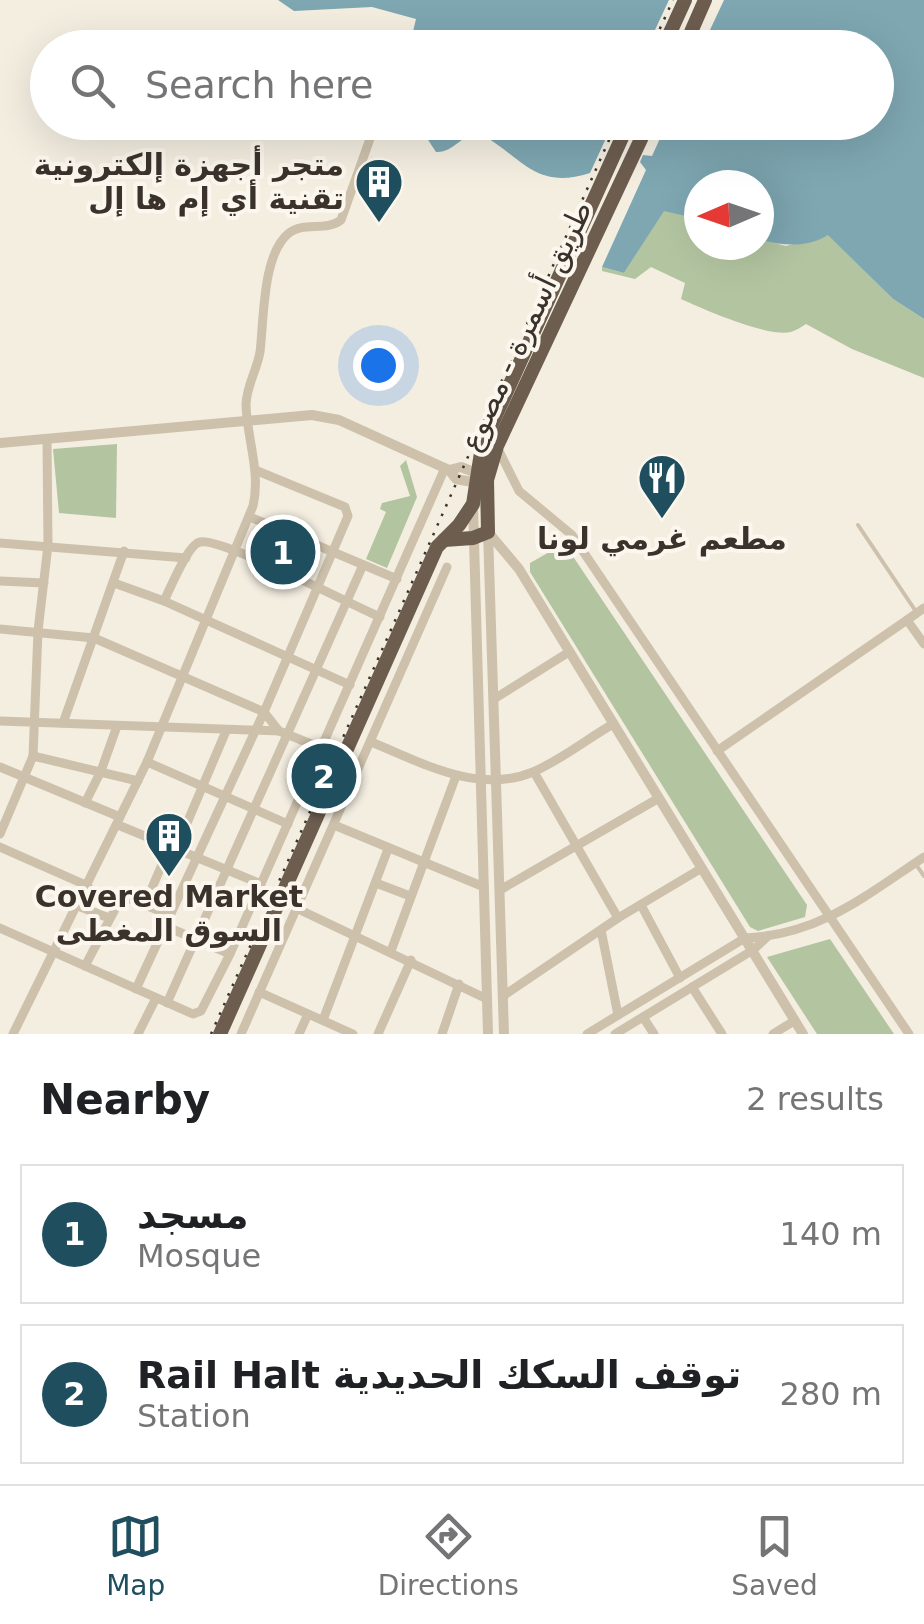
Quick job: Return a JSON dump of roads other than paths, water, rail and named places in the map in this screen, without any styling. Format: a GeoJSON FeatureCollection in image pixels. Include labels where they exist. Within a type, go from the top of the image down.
{"type":"FeatureCollection","features":[{"type":"Feature","properties":{"kind":"highway"},"geometry":{"type":"LineString","coordinates":[[671,30],[685,0]]}},
{"type":"Feature","properties":{"kind":"highway"},"geometry":{"type":"LineString","coordinates":[[692,30],[705,0]]}},
{"type":"Feature","properties":{"kind":"highway"},"geometry":{"type":"LineString","coordinates":[[220,1034],[437,547],[459,525],[472,504],[482,446],[621,140]]}},
{"type":"Feature","properties":{"kind":"highway","name":"طريق أسمرة - مصوع"},"geometry":{"type":"LineString","coordinates":[[488,532],[479,478],[526,390],[641,140]]}},
{"type":"Feature","properties":{"kind":"highway"},"geometry":{"type":"LineString","coordinates":[[511,382],[526,390]]}},
{"type":"Feature","properties":{"kind":"highway"},"geometry":{"type":"LineString","coordinates":[[444,540],[472,538],[488,532]]}},
{"type":"Feature","properties":{"kind":"street"},"geometry":{"type":"LineString","coordinates":[[0,1026],[16,1033],[147,762],[250,517],[256,498],[246,402],[260,351],[265,289],[281,243],[288,233],[299,228],[335,225],[341,220],[370,140]]}},
{"type":"Feature","properties":{"kind":"street"},"geometry":{"type":"LineString","coordinates":[[0,443],[248,418],[324,416],[447,469],[461,467],[479,478]]}},
{"type":"Feature","properties":{"kind":"street"},"geometry":{"type":"LineString","coordinates":[[0,834],[33,756],[38,632],[48,545],[47,440]]}},
{"type":"Feature","properties":{"kind":"street"},"geometry":{"type":"LineString","coordinates":[[497,446],[519,491],[572,535],[910,1034]]}},
{"type":"Feature","properties":{"kind":"street"},"geometry":{"type":"LineString","coordinates":[[0,928],[193,1014],[200,1011],[230,954],[447,469]]}},
{"type":"Feature","properties":{"kind":"street"},"geometry":{"type":"LineString","coordinates":[[136,990],[256,731],[348,516],[345,507],[255,470]]}},
{"type":"Feature","properties":{"kind":"street"},"geometry":{"type":"LineString","coordinates":[[472,504],[488,1034]]}},
{"type":"Feature","properties":{"kind":"street"},"geometry":{"type":"LineString","coordinates":[[250,517],[397,579]]}},
{"type":"Feature","properties":{"kind":"street"},"geometry":{"type":"LineString","coordinates":[[488,532],[519,569],[802,1034]]}},
{"type":"Feature","properties":{"kind":"street"},"geometry":{"type":"LineString","coordinates":[[488,532],[504,1034]]}},
{"type":"Feature","properties":{"kind":"street"},"geometry":{"type":"LineString","coordinates":[[164,601],[194,544],[200,541],[235,551],[380,617]]}},
{"type":"Feature","properties":{"kind":"street"},"geometry":{"type":"LineString","coordinates":[[0,543],[186,558]]}},
{"type":"Feature","properties":{"kind":"street"},"geometry":{"type":"LineString","coordinates":[[63,723],[124,551]]}},
{"type":"Feature","properties":{"kind":"street"},"geometry":{"type":"LineString","coordinates":[[167,1003],[254,810],[284,732],[363,564]]}},
{"type":"Feature","properties":{"kind":"street"},"geometry":{"type":"LineString","coordinates":[[241,1034],[447,566]]}},
{"type":"Feature","properties":{"kind":"street"},"geometry":{"type":"LineString","coordinates":[[0,581],[44,583]]}},
{"type":"Feature","properties":{"kind":"street"},"geometry":{"type":"LineString","coordinates":[[114,583],[164,601],[350,684]]}},
{"type":"Feature","properties":{"kind":"street"},"geometry":{"type":"LineString","coordinates":[[718,752],[920,611]]}},
{"type":"Feature","properties":{"kind":"street"},"geometry":{"type":"LineString","coordinates":[[907,620],[924,644]]}},
{"type":"Feature","properties":{"kind":"street"},"geometry":{"type":"LineString","coordinates":[[0,629],[94,638],[264,712],[284,732]]}},
{"type":"Feature","properties":{"kind":"street"},"geometry":{"type":"LineString","coordinates":[[494,699],[570,652]]}},
{"type":"Feature","properties":{"kind":"street"},"geometry":{"type":"LineString","coordinates":[[0,721],[284,732],[321,748]]}},
{"type":"Feature","properties":{"kind":"street"},"geometry":{"type":"LineString","coordinates":[[371,742],[456,776],[496,779],[534,772],[613,724]]}},
{"type":"Feature","properties":{"kind":"street"},"geometry":{"type":"LineString","coordinates":[[85,803],[116,726]]}},
{"type":"Feature","properties":{"kind":"street"},"geometry":{"type":"LineString","coordinates":[[145,904],[226,730]]}},
{"type":"Feature","properties":{"kind":"street"},"geometry":{"type":"LineString","coordinates":[[33,756],[138,781]]}},
{"type":"Feature","properties":{"kind":"street"},"geometry":{"type":"LineString","coordinates":[[147,762],[288,824]]}},
{"type":"Feature","properties":{"kind":"street"},"geometry":{"type":"LineString","coordinates":[[0,767],[85,803],[173,848],[261,884]]}},
{"type":"Feature","properties":{"kind":"street"},"geometry":{"type":"LineString","coordinates":[[534,772],[618,918]]}},
{"type":"Feature","properties":{"kind":"street"},"geometry":{"type":"LineString","coordinates":[[391,951],[456,776]]}},
{"type":"Feature","properties":{"kind":"street"},"geometry":{"type":"LineString","coordinates":[[500,890],[659,798]]}},
{"type":"Feature","properties":{"kind":"street"},"geometry":{"type":"LineString","coordinates":[[334,825],[484,887]]}},
{"type":"Feature","properties":{"kind":"street"},"geometry":{"type":"LineString","coordinates":[[0,846],[88,886]]}},
{"type":"Feature","properties":{"kind":"street"},"geometry":{"type":"LineString","coordinates":[[323,1020],[388,849]]}},
{"type":"Feature","properties":{"kind":"street"},"geometry":{"type":"LineString","coordinates":[[587,1034],[746,938],[767,937],[830,919],[920,860]]}},
{"type":"Feature","properties":{"kind":"street"},"geometry":{"type":"LineString","coordinates":[[503,996],[618,918],[702,868]]}},
{"type":"Feature","properties":{"kind":"street"},"geometry":{"type":"LineString","coordinates":[[376,884],[410,896]]}},
{"type":"Feature","properties":{"kind":"street"},"geometry":{"type":"LineString","coordinates":[[85,966],[120,900],[128,898],[145,904],[195,939],[230,954]]}},
{"type":"Feature","properties":{"kind":"street"},"geometry":{"type":"LineString","coordinates":[[641,905],[680,978]]}},
{"type":"Feature","properties":{"kind":"street"},"geometry":{"type":"LineString","coordinates":[[78,906],[109,918]]}},
{"type":"Feature","properties":{"kind":"street"},"geometry":{"type":"LineString","coordinates":[[296,908],[487,998]]}},
{"type":"Feature","properties":{"kind":"street"},"geometry":{"type":"LineString","coordinates":[[601,930],[618,1015]]}},
{"type":"Feature","properties":{"kind":"street"},"geometry":{"type":"LineString","coordinates":[[615,1034],[753,950],[767,937]]}},
{"type":"Feature","properties":{"kind":"street"},"geometry":{"type":"LineString","coordinates":[[378,1034],[411,960]]}},
{"type":"Feature","properties":{"kind":"street"},"geometry":{"type":"LineString","coordinates":[[442,1034],[459,984]]}},
{"type":"Feature","properties":{"kind":"street"},"geometry":{"type":"LineString","coordinates":[[692,987],[722,1034]]}},
{"type":"Feature","properties":{"kind":"street"},"geometry":{"type":"LineString","coordinates":[[259,992],[353,1034]]}},
{"type":"Feature","properties":{"kind":"street"},"geometry":{"type":"LineString","coordinates":[[138,1034],[156,998]]}},
{"type":"Feature","properties":{"kind":"street"},"geometry":{"type":"LineString","coordinates":[[299,1034],[308,1014]]}},
{"type":"Feature","properties":{"kind":"street"},"geometry":{"type":"LineString","coordinates":[[643,1017],[654,1034]]}},
{"type":"Feature","properties":{"kind":"street"},"geometry":{"type":"LineString","coordinates":[[773,1034],[794,1020]]}},
{"type":"Feature","properties":{"kind":"lane"},"geometry":{"type":"LineString","coordinates":[[858,524],[920,611]]}},
{"type":"Feature","properties":{"kind":"lane"},"geometry":{"type":"LineString","coordinates":[[920,860],[924,876]]}},
{"type":"Feature","properties":{"kind":"water"},"geometry":{"type":"Polygon","coordinates":[[[278,0],[669,0],[655,30],[413,30],[416,19],[372,7],[294,11],[278,0]]]}},
{"type":"Feature","properties":{"kind":"water"},"geometry":{"type":"Polygon","coordinates":[[[724,0],[924,0],[924,319],[893,299],[828,235],[795,245],[774,242],[774,170],[684,170],[684,216],[664,211],[624,273],[602,267],[646,170],[640,162],[643,155],[652,156],[659,140],[894,140],[894,30],[710,30],[724,0]]]}},
{"type":"Feature","properties":{"kind":"water"},"geometry":{"type":"Polygon","coordinates":[[[428,140],[463,140],[448,150],[436,152],[428,140]]]}},
{"type":"Feature","properties":{"kind":"water"},"geometry":{"type":"Polygon","coordinates":[[[491,140],[605,140],[590,173],[555,178],[530,168],[491,140]]]}},
{"type":"Feature","properties":{"kind":"railway"},"geometry":{"type":"LineString","coordinates":[[659,30],[673,0]]}},
{"type":"Feature","properties":{"kind":"railway"},"geometry":{"type":"LineString","coordinates":[[211,1034],[609,140]]}},
{"type":"Feature","properties":{"kind":"place","name":"متجر أجهزة إلكترونية تقنية أي إم ها إل"},"geometry":{"type":"Point","coordinates":[379,224]}},
{"type":"Feature","properties":{"kind":"place","name":"مطعم غرمي لونا"},"geometry":{"type":"Point","coordinates":[662,520]}},
{"type":"Feature","properties":{"kind":"place","name":"مسجد"},"geometry":{"type":"Point","coordinates":[283,552]}},
{"type":"Feature","properties":{"kind":"place","name":"Rail Halt توقف السكك الحديدية"},"geometry":{"type":"Point","coordinates":[324,776]}},
{"type":"Feature","properties":{"kind":"place","name":"Covered Market السوق المغطى"},"geometry":{"type":"Point","coordinates":[169,878]}}]}
